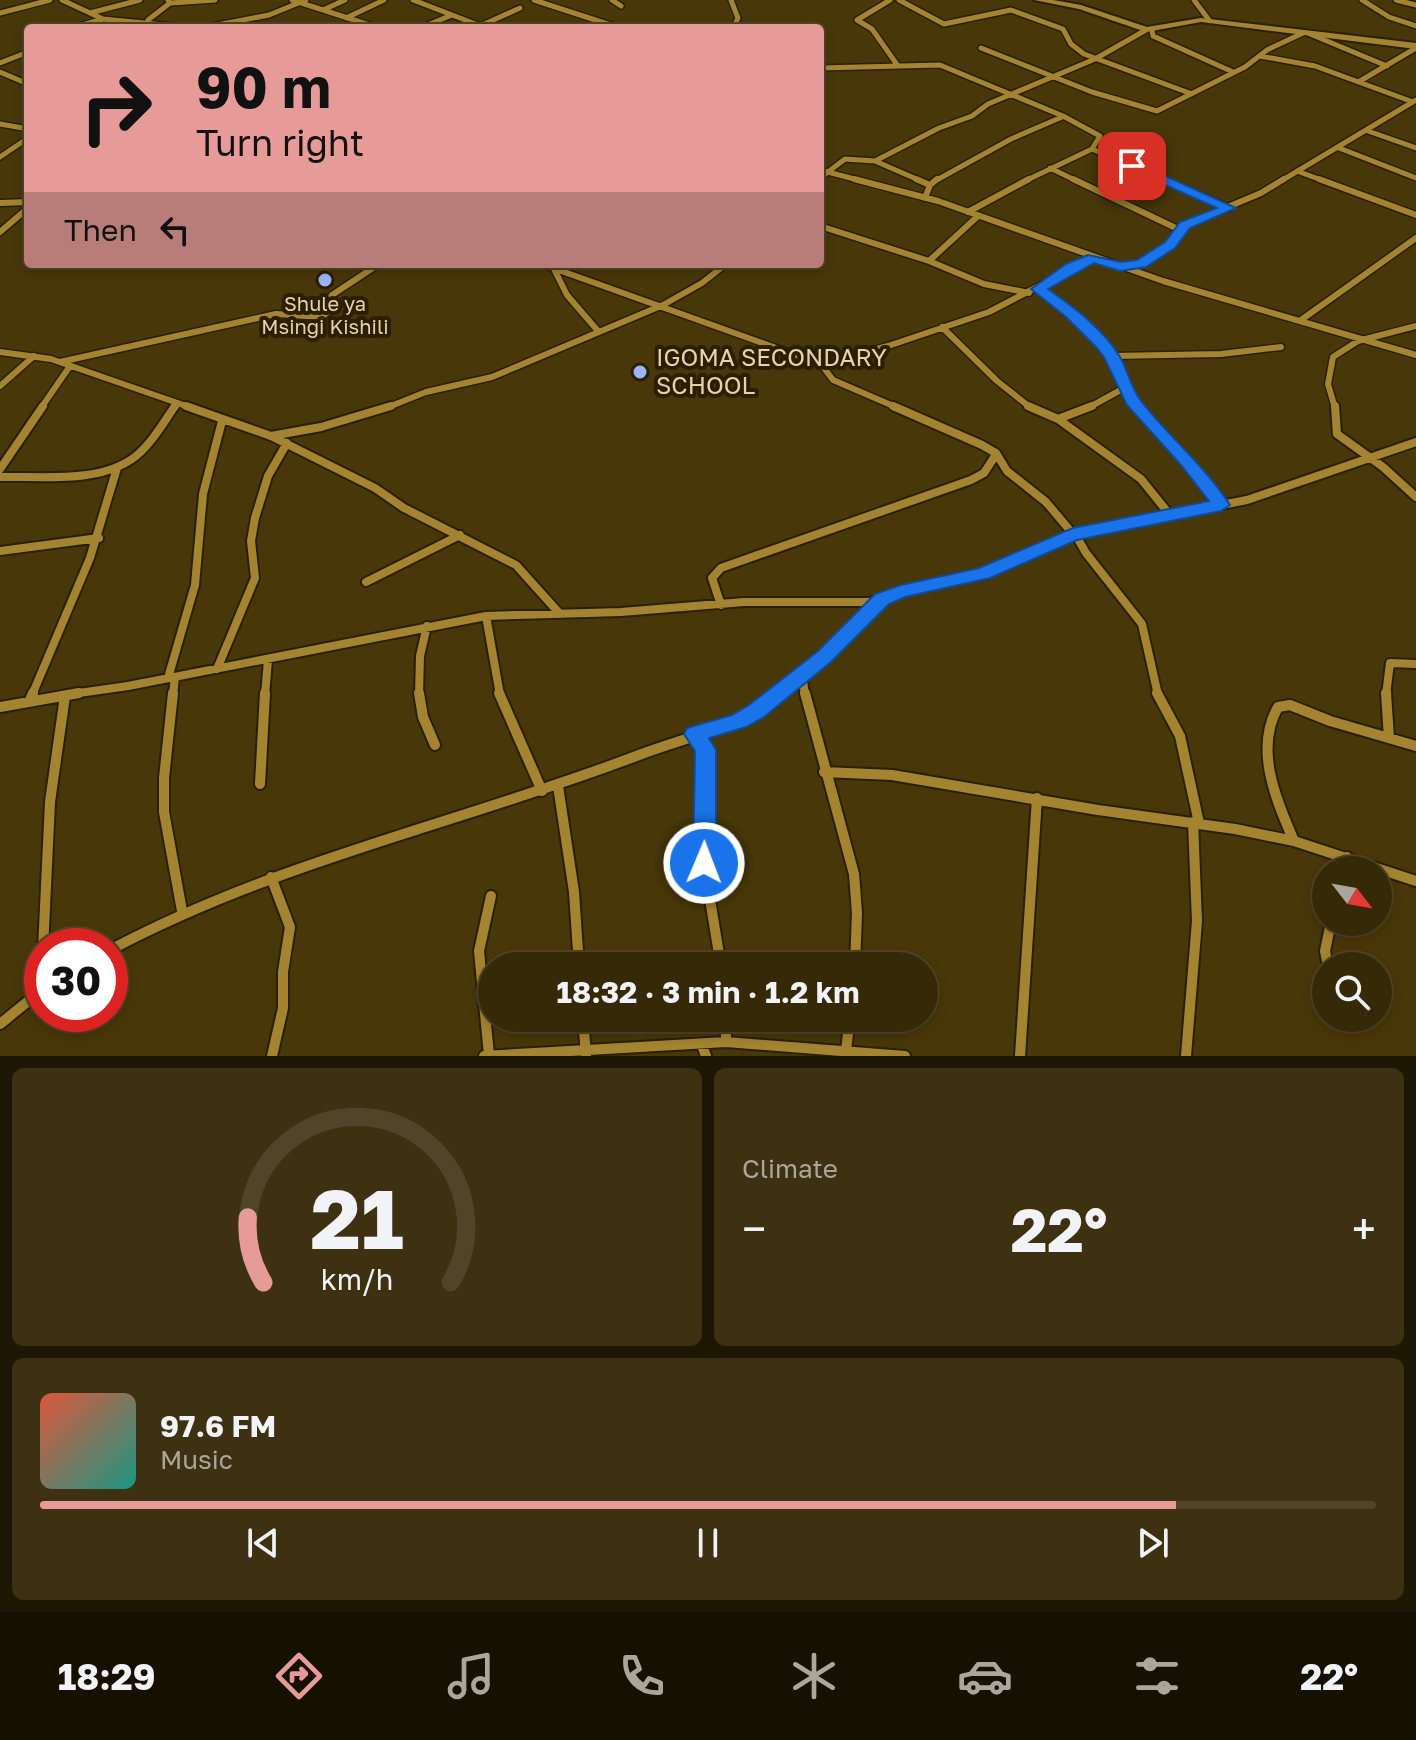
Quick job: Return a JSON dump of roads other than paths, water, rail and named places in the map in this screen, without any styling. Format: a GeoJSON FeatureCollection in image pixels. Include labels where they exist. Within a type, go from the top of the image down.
{"type":"FeatureCollection","features":[{"type":"Feature","properties":{"kind":"main road"},"geometry":{"type":"LineString","coordinates":[[1038,0],[1081,7],[1149,30],[1209,20],[1416,47]]}},
{"type":"Feature","properties":{"kind":"street"},"geometry":{"type":"LineString","coordinates":[[0,13],[50,0]]}},
{"type":"Feature","properties":{"kind":"street"},"geometry":{"type":"LineString","coordinates":[[62,0],[103,19],[136,24]]}},
{"type":"Feature","properties":{"kind":"street"},"geometry":{"type":"LineString","coordinates":[[90,13],[140,0]]}},
{"type":"Feature","properties":{"kind":"street"},"geometry":{"type":"LineString","coordinates":[[151,24],[170,1],[191,4],[215,0]]}},
{"type":"Feature","properties":{"kind":"street"},"geometry":{"type":"LineString","coordinates":[[292,0],[366,24]]}},
{"type":"Feature","properties":{"kind":"street"},"geometry":{"type":"LineString","coordinates":[[322,10],[345,0]]}},
{"type":"Feature","properties":{"kind":"street"},"geometry":{"type":"LineString","coordinates":[[346,18],[384,0]]}},
{"type":"Feature","properties":{"kind":"street"},"geometry":{"type":"LineString","coordinates":[[413,0],[474,24]]}},
{"type":"Feature","properties":{"kind":"street"},"geometry":{"type":"LineString","coordinates":[[534,0],[608,24]]}},
{"type":"Feature","properties":{"kind":"street"},"geometry":{"type":"LineString","coordinates":[[612,0],[621,6]]}},
{"type":"Feature","properties":{"kind":"street"},"geometry":{"type":"LineString","coordinates":[[731,0],[738,18],[735,24]]}},
{"type":"Feature","properties":{"kind":"street"},"geometry":{"type":"LineString","coordinates":[[890,0],[857,20],[872,29],[898,66]]}},
{"type":"Feature","properties":{"kind":"street"},"geometry":{"type":"LineString","coordinates":[[899,0],[947,24],[1011,10],[1023,12],[1063,29],[1071,44],[1095,59],[1192,94]]}},
{"type":"Feature","properties":{"kind":"street"},"geometry":{"type":"LineString","coordinates":[[1194,0],[1209,20]]}},
{"type":"Feature","properties":{"kind":"street"},"geometry":{"type":"LineString","coordinates":[[1362,0],[1389,17],[1416,26]]}},
{"type":"Feature","properties":{"kind":"street"},"geometry":{"type":"LineString","coordinates":[[1396,0],[1416,5]]}},
{"type":"Feature","properties":{"kind":"street"},"geometry":{"type":"LineString","coordinates":[[223,24],[254,19],[303,2]]}},
{"type":"Feature","properties":{"kind":"street"},"geometry":{"type":"LineString","coordinates":[[488,24],[520,8]]}},
{"type":"Feature","properties":{"kind":"street"},"geometry":{"type":"LineString","coordinates":[[430,24],[452,15]]}},
{"type":"Feature","properties":{"kind":"street"},"geometry":{"type":"LineString","coordinates":[[86,24],[103,19]]}},
{"type":"Feature","properties":{"kind":"street"},"geometry":{"type":"LineString","coordinates":[[875,161],[930,133],[964,120],[980,108],[1095,59],[1149,30],[1153,36],[1233,72]]}},
{"type":"Feature","properties":{"kind":"street"},"geometry":{"type":"LineString","coordinates":[[981,48],[1148,111],[1170,108],[1307,33],[1387,66]]}},
{"type":"Feature","properties":{"kind":"street"},"geometry":{"type":"LineString","coordinates":[[1360,81],[1416,47]]}},
{"type":"Feature","properties":{"kind":"street"},"geometry":{"type":"LineString","coordinates":[[0,63],[24,54]]}},
{"type":"Feature","properties":{"kind":"street"},"geometry":{"type":"LineString","coordinates":[[1260,56],[1301,62],[1415,101]]}},
{"type":"Feature","properties":{"kind":"street"},"geometry":{"type":"LineString","coordinates":[[824,68],[940,65],[1063,116],[1100,136],[1092,149],[968,212]]}},
{"type":"Feature","properties":{"kind":"street"},"geometry":{"type":"LineString","coordinates":[[0,72],[24,83]]}},
{"type":"Feature","properties":{"kind":"street"},"geometry":{"type":"LineString","coordinates":[[1120,266],[1141,264],[1163,251],[1180,230],[1197,219],[1229,208],[1339,148],[1415,101]]}},
{"type":"Feature","properties":{"kind":"street"},"geometry":{"type":"LineString","coordinates":[[925,198],[930,185],[1011,139],[1063,116]]}},
{"type":"Feature","properties":{"kind":"street"},"geometry":{"type":"LineString","coordinates":[[0,124],[24,128]]}},
{"type":"Feature","properties":{"kind":"street"},"geometry":{"type":"LineString","coordinates":[[1368,131],[1416,148]]}},
{"type":"Feature","properties":{"kind":"street"},"geometry":{"type":"LineString","coordinates":[[0,157],[24,141]]}},
{"type":"Feature","properties":{"kind":"street"},"geometry":{"type":"LineString","coordinates":[[1339,148],[1416,178]]}},
{"type":"Feature","properties":{"kind":"street"},"geometry":{"type":"LineString","coordinates":[[1092,149],[1229,208]]}},
{"type":"Feature","properties":{"kind":"street"},"geometry":{"type":"LineString","coordinates":[[824,170],[845,159],[875,161],[930,185]]}},
{"type":"Feature","properties":{"kind":"street"},"geometry":{"type":"LineString","coordinates":[[1050,168],[1180,230]]}},
{"type":"Feature","properties":{"kind":"street"},"geometry":{"type":"LineString","coordinates":[[824,171],[925,198],[1093,258],[1301,320],[1358,341],[1416,355]]}},
{"type":"Feature","properties":{"kind":"street"},"geometry":{"type":"LineString","coordinates":[[1297,171],[1416,215]]}},
{"type":"Feature","properties":{"kind":"street"},"geometry":{"type":"LineString","coordinates":[[0,203],[24,205]]}},
{"type":"Feature","properties":{"kind":"street"},"geometry":{"type":"LineString","coordinates":[[0,232],[24,209]]}},
{"type":"Feature","properties":{"kind":"street"},"geometry":{"type":"LineString","coordinates":[[929,261],[978,216]]}},
{"type":"Feature","properties":{"kind":"street"},"geometry":{"type":"LineString","coordinates":[[824,227],[929,261],[984,284],[1030,293]]}},
{"type":"Feature","properties":{"kind":"street"},"geometry":{"type":"LineString","coordinates":[[1301,320],[1416,238]]}},
{"type":"Feature","properties":{"kind":"street"},"geometry":{"type":"LineString","coordinates":[[821,364],[888,346],[989,312],[1093,258]]}},
{"type":"Feature","properties":{"kind":"street"},"geometry":{"type":"LineString","coordinates":[[60,362],[276,314],[322,317],[330,310],[325,305],[332,295],[373,268]]}},
{"type":"Feature","properties":{"kind":"street"},"geometry":{"type":"LineString","coordinates":[[553,268],[562,291],[589,317],[598,331]]}},
{"type":"Feature","properties":{"kind":"street"},"geometry":{"type":"LineString","coordinates":[[556,268],[605,283],[639,299],[663,305],[821,364],[833,380],[994,452],[1007,471],[1046,502],[1074,534],[1142,624],[1155,689],[1180,736],[1196,823],[1197,921],[1186,1056]]}},
{"type":"Feature","properties":{"kind":"street"},"geometry":{"type":"LineString","coordinates":[[271,436],[321,427],[379,411],[426,392],[476,382],[663,305],[702,283],[721,268]]}},
{"type":"Feature","properties":{"kind":"street"},"geometry":{"type":"LineString","coordinates":[[1038,289],[1086,326],[1112,356],[1132,401],[1187,461],[1221,505]]}},
{"type":"Feature","properties":{"kind":"street"},"geometry":{"type":"LineString","coordinates":[[1416,326],[1358,341],[1333,357],[1328,384],[1335,406],[1335,430],[1416,497]]}},
{"type":"Feature","properties":{"kind":"street"},"geometry":{"type":"LineString","coordinates":[[942,327],[990,374],[1037,413],[1058,419],[1141,479],[1170,515]]}},
{"type":"Feature","properties":{"kind":"street"},"geometry":{"type":"LineString","coordinates":[[1112,356],[1221,354],[1281,347]]}},
{"type":"Feature","properties":{"kind":"street"},"geometry":{"type":"LineString","coordinates":[[0,352],[60,362],[287,443],[524,571],[560,614]]}},
{"type":"Feature","properties":{"kind":"street"},"geometry":{"type":"LineString","coordinates":[[0,386],[34,356]]}},
{"type":"Feature","properties":{"kind":"street"},"geometry":{"type":"LineString","coordinates":[[0,476],[70,366]]}},
{"type":"Feature","properties":{"kind":"street"},"geometry":{"type":"LineString","coordinates":[[1058,419],[1126,387]]}},
{"type":"Feature","properties":{"kind":"street"},"geometry":{"type":"LineString","coordinates":[[0,476],[117,468],[136,457],[177,403]]}},
{"type":"Feature","properties":{"kind":"street"},"geometry":{"type":"LineString","coordinates":[[182,911],[164,812],[171,678],[195,585],[203,494],[222,421]]}},
{"type":"Feature","properties":{"kind":"street"},"geometry":{"type":"LineString","coordinates":[[0,707],[268,660],[486,616],[721,605],[856,604],[984,574],[1074,534],[1247,500],[1416,442]]}},
{"type":"Feature","properties":{"kind":"street"},"geometry":{"type":"LineString","coordinates":[[217,669],[224,644],[255,577],[250,545],[253,529],[274,460],[287,443]]}},
{"type":"Feature","properties":{"kind":"street"},"geometry":{"type":"LineString","coordinates":[[721,605],[712,578],[721,568],[971,480],[984,473],[995,456],[994,452]]}},
{"type":"Feature","properties":{"kind":"street"},"geometry":{"type":"LineString","coordinates":[[30,700],[99,538],[108,513],[117,468]]}},
{"type":"Feature","properties":{"kind":"street"},"geometry":{"type":"LineString","coordinates":[[366,582],[460,535]]}},
{"type":"Feature","properties":{"kind":"street"},"geometry":{"type":"LineString","coordinates":[[0,551],[99,538]]}},
{"type":"Feature","properties":{"kind":"street"},"geometry":{"type":"LineString","coordinates":[[128,940],[182,911],[271,877],[389,835],[558,786],[695,734],[739,722],[767,704],[802,674],[882,599]]}},
{"type":"Feature","properties":{"kind":"street"},"geometry":{"type":"LineString","coordinates":[[486,616],[499,692],[542,791]]}},
{"type":"Feature","properties":{"kind":"street"},"geometry":{"type":"LineString","coordinates":[[427,626],[420,652],[418,683],[424,725],[435,745]]}},
{"type":"Feature","properties":{"kind":"street"},"geometry":{"type":"LineString","coordinates":[[260,784],[261,726],[268,660]]}},
{"type":"Feature","properties":{"kind":"street"},"geometry":{"type":"LineString","coordinates":[[1389,738],[1386,693],[1390,663],[1416,664]]}},
{"type":"Feature","properties":{"kind":"street"},"geometry":{"type":"LineString","coordinates":[[802,674],[824,772],[851,863],[856,891],[855,952]]}},
{"type":"Feature","properties":{"kind":"street"},"geometry":{"type":"LineString","coordinates":[[45,928],[50,802],[65,696]]}},
{"type":"Feature","properties":{"kind":"street"},"geometry":{"type":"LineString","coordinates":[[1294,841],[1277,798],[1268,756],[1267,737],[1274,711],[1284,704],[1290,705],[1330,721],[1416,746]]}},
{"type":"Feature","properties":{"kind":"street"},"geometry":{"type":"LineString","coordinates":[[695,734],[706,750],[704,863],[719,952]]}},
{"type":"Feature","properties":{"kind":"street"},"geometry":{"type":"LineString","coordinates":[[824,772],[892,775],[1098,810],[1196,823],[1294,841],[1344,856]]}},
{"type":"Feature","properties":{"kind":"street"},"geometry":{"type":"LineString","coordinates":[[558,786],[574,892],[578,952]]}},
{"type":"Feature","properties":{"kind":"street"},"geometry":{"type":"LineString","coordinates":[[1020,1056],[1037,798]]}},
{"type":"Feature","properties":{"kind":"street"},"geometry":{"type":"LineString","coordinates":[[1392,873],[1416,881]]}},
{"type":"Feature","properties":{"kind":"street"},"geometry":{"type":"LineString","coordinates":[[271,877],[290,927],[283,972],[283,1008],[272,1056]]}},
{"type":"Feature","properties":{"kind":"street"},"geometry":{"type":"LineString","coordinates":[[491,896],[479,951],[487,1056],[704,1050],[726,1042],[903,1056]]}},
{"type":"Feature","properties":{"kind":"street"},"geometry":{"type":"LineString","coordinates":[[0,1024],[24,1005]]}},
{"type":"Feature","properties":{"kind":"street"},"geometry":{"type":"LineString","coordinates":[[584,1032],[586,1053]]}},
{"type":"Feature","properties":{"kind":"street"},"geometry":{"type":"LineString","coordinates":[[726,1032],[726,1042]]}},
{"type":"Feature","properties":{"kind":"street"},"geometry":{"type":"LineString","coordinates":[[846,1050],[848,1032]]}},
{"type":"Feature","properties":{"kind":"place","name":"Shule ya Msingi Kishili"},"geometry":{"type":"Point","coordinates":[325,280]}},
{"type":"Feature","properties":{"kind":"place","name":"IGOMA SECONDARY SCHOOL"},"geometry":{"type":"Point","coordinates":[640,372]}}]}
